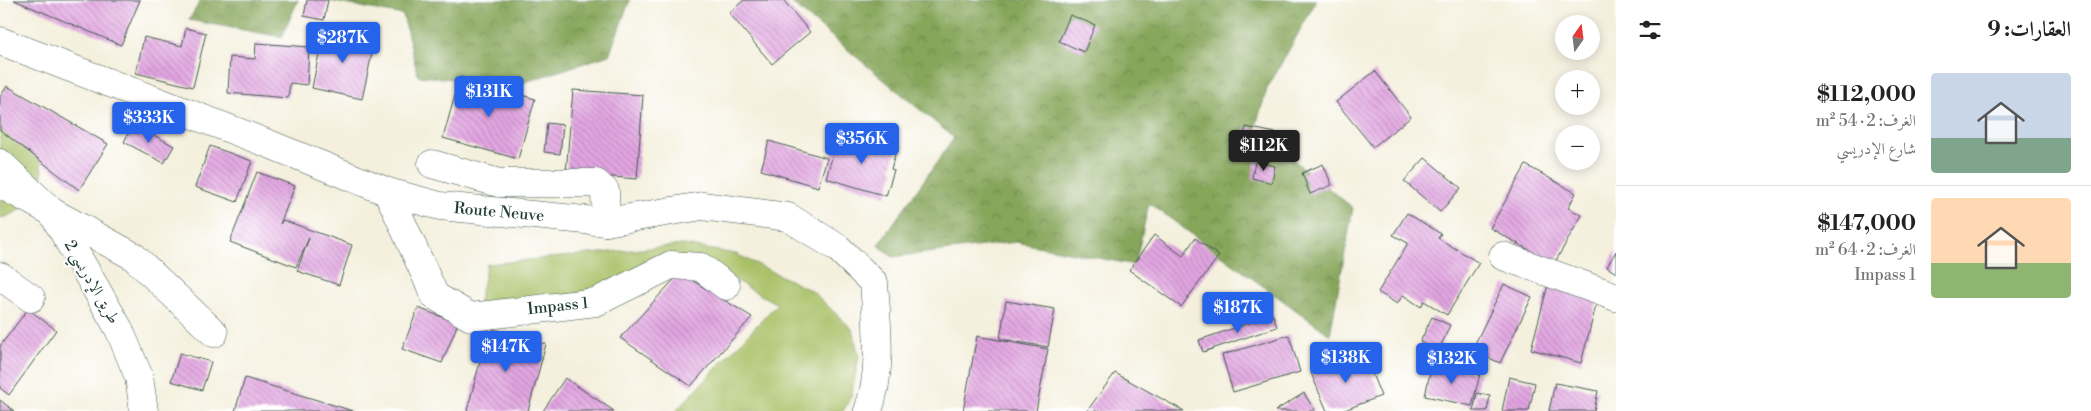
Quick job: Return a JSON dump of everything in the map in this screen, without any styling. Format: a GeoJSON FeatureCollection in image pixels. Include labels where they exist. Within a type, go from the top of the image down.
{"type":"FeatureCollection","features":[{"type":"Feature","properties":{"kind":"street","name":"Route Neuve"},"geometry":{"type":"LineString","coordinates":[[0,41],[269,144],[388,192],[440,206],[606,222],[702,206],[788,217],[838,248],[874,283],[878,344],[874,394],[868,411]]}},
{"type":"Feature","properties":{"kind":"street"},"geometry":{"type":"LineString","coordinates":[[0,163],[52,212]]}},
{"type":"Feature","properties":{"kind":"street"},"geometry":{"type":"LineString","coordinates":[[432,164],[499,183],[596,183],[605,191],[606,222]]}},
{"type":"Feature","properties":{"kind":"street"},"geometry":{"type":"LineString","coordinates":[[0,184],[133,256],[214,333]]}},
{"type":"Feature","properties":{"kind":"street","name":"Impass 1"},"geometry":{"type":"LineString","coordinates":[[388,192],[436,296],[471,317],[596,302],[671,264],[701,268],[726,286]]}},
{"type":"Feature","properties":{"kind":"street","name":"طريق الإدريسي 2"},"geometry":{"type":"LineString","coordinates":[[52,212],[119,329],[139,377],[144,411]]}},
{"type":"Feature","properties":{"kind":"street"},"geometry":{"type":"LineString","coordinates":[[1504,256],[1616,297]]}},
{"type":"Feature","properties":{"kind":"street"},"geometry":{"type":"LineString","coordinates":[[0,276],[31,298]]}},
{"type":"Feature","properties":{"kind":"green space"},"geometry":{"type":"Polygon","coordinates":[[[201,0],[298,0],[282,37],[189,20],[201,0]]]}},
{"type":"Feature","properties":{"kind":"green space"},"geometry":{"type":"Polygon","coordinates":[[[325,0],[630,0],[609,55],[519,84],[418,76],[403,15],[325,0]]]}},
{"type":"Feature","properties":{"kind":"green space"},"geometry":{"type":"Polygon","coordinates":[[[788,0],[1317,0],[1267,89],[1255,129],[1353,208],[1330,335],[1149,203],[1135,265],[1016,242],[893,257],[878,245],[954,138],[788,0]]]}},
{"type":"Feature","properties":{"kind":"green space"},"geometry":{"type":"Polygon","coordinates":[[[0,125],[40,155],[42,176],[39,189],[25,206],[13,214],[0,218],[0,125]]]}},
{"type":"Feature","properties":{"kind":"green space"},"geometry":{"type":"Polygon","coordinates":[[[683,245],[736,254],[812,291],[852,329],[859,356],[851,397],[843,411],[676,411],[777,304],[699,260],[589,292],[478,305],[487,264],[683,245]]]}},
{"type":"Feature","properties":{"kind":"building"},"geometry":{"type":"Polygon","coordinates":[[[14,0],[140,0],[121,45],[14,0]]]}},
{"type":"Feature","properties":{"kind":"building"},"geometry":{"type":"Polygon","coordinates":[[[307,0],[328,0],[324,20],[304,16],[307,0]]]}},
{"type":"Feature","properties":{"kind":"building"},"geometry":{"type":"Polygon","coordinates":[[[744,0],[783,0],[810,32],[772,64],[729,13],[744,0]]]}},
{"type":"Feature","properties":{"kind":"building"},"geometry":{"type":"Polygon","coordinates":[[[1070,15],[1095,25],[1084,52],[1059,41],[1070,15]]]}},
{"type":"Feature","properties":{"kind":"building"},"geometry":{"type":"Polygon","coordinates":[[[186,28],[206,33],[193,87],[136,73],[144,37],[182,46],[186,28]]]}},
{"type":"Feature","properties":{"kind":"building"},"geometry":{"type":"Polygon","coordinates":[[[324,29],[375,40],[362,99],[312,88],[324,29]]]}},
{"type":"Feature","properties":{"kind":"building"},"geometry":{"type":"Polygon","coordinates":[[[256,43],[309,47],[307,85],[290,83],[288,98],[228,93],[230,57],[255,59],[256,43]]]}},
{"type":"Feature","properties":{"kind":"building"},"geometry":{"type":"Polygon","coordinates":[[[1375,71],[1411,117],[1373,147],[1336,102],[1375,71]]]}},
{"type":"Feature","properties":{"kind":"building"},"geometry":{"type":"Polygon","coordinates":[[[460,77],[535,99],[518,159],[443,138],[460,77]]]}},
{"type":"Feature","properties":{"kind":"building"},"geometry":{"type":"Polygon","coordinates":[[[7,86],[108,144],[79,190],[0,130],[0,97],[7,86]]]}},
{"type":"Feature","properties":{"kind":"building"},"geometry":{"type":"Polygon","coordinates":[[[573,90],[643,95],[637,179],[566,173],[573,90]]]}},
{"type":"Feature","properties":{"kind":"building"},"geometry":{"type":"Polygon","coordinates":[[[547,123],[563,125],[560,154],[544,152],[547,123]]]}},
{"type":"Feature","properties":{"kind":"building"},"geometry":{"type":"Polygon","coordinates":[[[133,124],[174,146],[164,163],[124,142],[133,124]]]}},
{"type":"Feature","properties":{"kind":"building"},"geometry":{"type":"Polygon","coordinates":[[[1246,127],[1281,134],[1277,155],[1241,149],[1246,127]]]}},
{"type":"Feature","properties":{"kind":"building"},"geometry":{"type":"Polygon","coordinates":[[[839,134],[896,151],[891,169],[894,170],[886,196],[826,178],[839,134]]]}},
{"type":"Feature","properties":{"kind":"building"},"geometry":{"type":"Polygon","coordinates":[[[769,141],[827,158],[818,187],[761,170],[769,141]]]}},
{"type":"Feature","properties":{"kind":"building"},"geometry":{"type":"Polygon","coordinates":[[[210,146],[252,161],[237,202],[195,187],[210,146]]]}},
{"type":"Feature","properties":{"kind":"building"},"geometry":{"type":"Polygon","coordinates":[[[1425,158],[1461,188],[1440,212],[1404,181],[1425,158]]]}},
{"type":"Feature","properties":{"kind":"building"},"geometry":{"type":"Polygon","coordinates":[[[1255,162],[1275,166],[1272,183],[1252,178],[1255,162]]]}},
{"type":"Feature","properties":{"kind":"building"},"geometry":{"type":"Polygon","coordinates":[[[1323,164],[1332,185],[1310,194],[1302,173],[1323,164]]]}},
{"type":"Feature","properties":{"kind":"building"},"geometry":{"type":"Polygon","coordinates":[[[1526,165],[1576,193],[1568,208],[1582,215],[1554,264],[1490,228],[1526,165]]]}},
{"type":"Feature","properties":{"kind":"building"},"geometry":{"type":"Polygon","coordinates":[[[257,172],[295,186],[280,224],[283,220],[352,245],[339,285],[297,271],[309,238],[296,267],[230,242],[257,172]]]}},
{"type":"Feature","properties":{"kind":"building"},"geometry":{"type":"Polygon","coordinates":[[[1407,213],[1441,234],[1438,238],[1479,263],[1447,315],[1424,301],[1421,307],[1403,295],[1397,304],[1378,292],[1408,243],[1393,235],[1407,213]]]}},
{"type":"Feature","properties":{"kind":"building"},"geometry":{"type":"Polygon","coordinates":[[[1154,235],[1183,256],[1195,238],[1219,256],[1181,307],[1129,270],[1154,235]]]}},
{"type":"Feature","properties":{"kind":"building"},"geometry":{"type":"Polygon","coordinates":[[[1616,251],[1616,273],[1607,267],[1616,251]]]}},
{"type":"Feature","properties":{"kind":"building"},"geometry":{"type":"Polygon","coordinates":[[[680,273],[752,317],[691,386],[620,338],[680,273]]]}},
{"type":"Feature","properties":{"kind":"building"},"geometry":{"type":"Polygon","coordinates":[[[1504,284],[1532,297],[1500,363],[1472,350],[1504,284]]]}},
{"type":"Feature","properties":{"kind":"building"},"geometry":{"type":"Polygon","coordinates":[[[1548,285],[1598,298],[1581,363],[1531,349],[1548,285]]]}},
{"type":"Feature","properties":{"kind":"building"},"geometry":{"type":"Polygon","coordinates":[[[1006,301],[1055,309],[1048,347],[1000,339],[1006,301]]]}},
{"type":"Feature","properties":{"kind":"building"},"geometry":{"type":"Polygon","coordinates":[[[418,308],[458,323],[442,363],[402,349],[418,308]]]}},
{"type":"Feature","properties":{"kind":"building"},"geometry":{"type":"Polygon","coordinates":[[[28,309],[56,330],[9,395],[0,388],[0,346],[28,309]]]}},
{"type":"Feature","properties":{"kind":"building"},"geometry":{"type":"Polygon","coordinates":[[[1273,315],[1277,327],[1203,352],[1199,340],[1273,315]]]}},
{"type":"Feature","properties":{"kind":"building"},"geometry":{"type":"Polygon","coordinates":[[[1432,317],[1450,325],[1439,350],[1420,342],[1432,317]]]}},
{"type":"Feature","properties":{"kind":"building"},"geometry":{"type":"Polygon","coordinates":[[[489,328],[546,344],[528,411],[467,411],[489,328]]]}},
{"type":"Feature","properties":{"kind":"building"},"geometry":{"type":"Polygon","coordinates":[[[1289,335],[1300,372],[1233,392],[1222,355],[1289,335]]]}},
{"type":"Feature","properties":{"kind":"building"},"geometry":{"type":"Polygon","coordinates":[[[977,336],[1048,349],[1036,411],[963,411],[977,336]]]}},
{"type":"Feature","properties":{"kind":"building"},"geometry":{"type":"Polygon","coordinates":[[[1363,352],[1381,396],[1342,411],[1327,411],[1311,373],[1363,352]]]}},
{"type":"Feature","properties":{"kind":"building"},"geometry":{"type":"Polygon","coordinates":[[[180,353],[211,362],[202,390],[171,381],[180,353]]]}},
{"type":"Feature","properties":{"kind":"building"},"geometry":{"type":"Polygon","coordinates":[[[1432,363],[1480,374],[1472,406],[1425,396],[1432,363]]]}},
{"type":"Feature","properties":{"kind":"building"},"geometry":{"type":"Polygon","coordinates":[[[1115,373],[1184,411],[1087,411],[1115,373]]]}},
{"type":"Feature","properties":{"kind":"building"},"geometry":{"type":"Polygon","coordinates":[[[1509,377],[1535,383],[1529,411],[1502,411],[1509,377]]]}},
{"type":"Feature","properties":{"kind":"building"},"geometry":{"type":"Polygon","coordinates":[[[245,378],[353,411],[235,411],[245,378]]]}},
{"type":"Feature","properties":{"kind":"building"},"geometry":{"type":"Polygon","coordinates":[[[565,378],[614,411],[543,411],[565,378]]]}},
{"type":"Feature","properties":{"kind":"building"},"geometry":{"type":"Polygon","coordinates":[[[1555,383],[1598,391],[1594,411],[1549,411],[1555,383]]]}},
{"type":"Feature","properties":{"kind":"building"},"geometry":{"type":"Polygon","coordinates":[[[1304,393],[1315,411],[1275,411],[1304,393]]]}},
{"type":"Feature","properties":{"kind":"building"},"geometry":{"type":"Polygon","coordinates":[[[1477,393],[1490,396],[1487,411],[1473,411],[1477,393]]]}},
{"type":"Feature","properties":{"kind":"building"},"geometry":{"type":"Polygon","coordinates":[[[0,400],[14,411],[0,411],[0,400]]]}}]}
